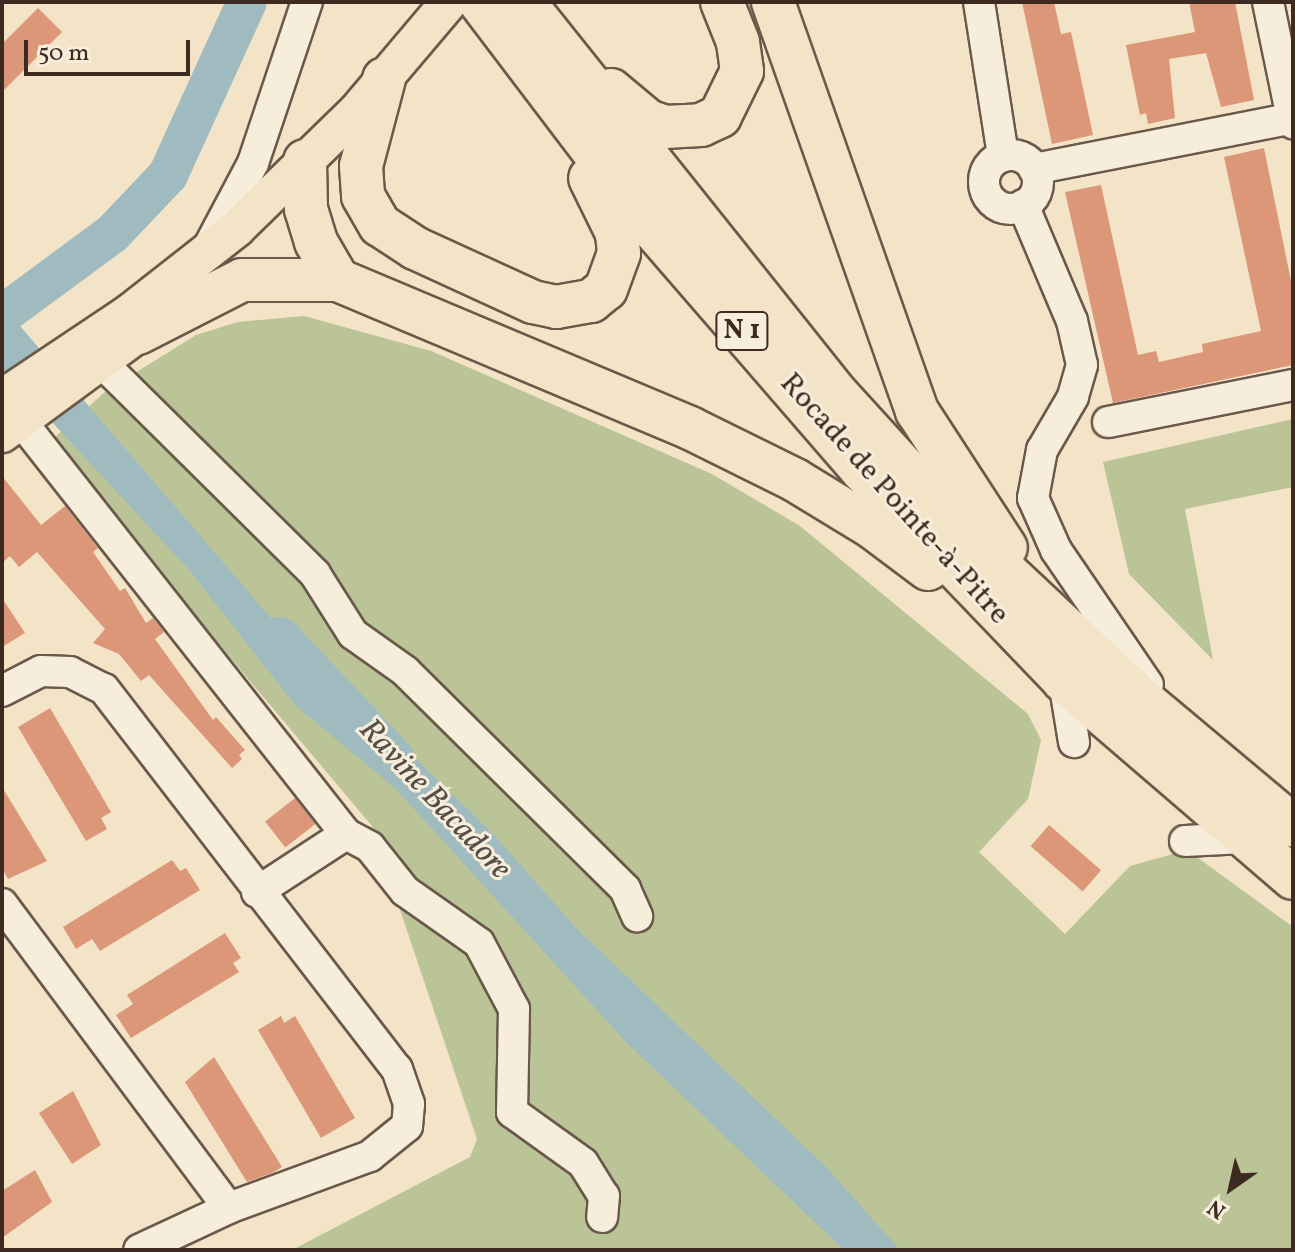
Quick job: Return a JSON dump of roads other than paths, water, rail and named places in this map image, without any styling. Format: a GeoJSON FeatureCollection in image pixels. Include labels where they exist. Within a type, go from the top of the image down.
{"type":"FeatureCollection","features":[{"type":"Feature","properties":{"kind":"highway","name":"Rocade de Pointe-à-Pitre"},"geometry":{"type":"LineString","coordinates":[[524,2],[530,39],[648,223],[862,470],[1064,681],[1293,878]]}},
{"type":"Feature","properties":{"kind":"highway"},"geometry":{"type":"LineString","coordinates":[[530,39],[578,53],[648,121],[665,127],[701,125],[720,116],[730,103],[742,71],[738,42],[722,2]]}},
{"type":"Feature","properties":{"kind":"highway"},"geometry":{"type":"LineString","coordinates":[[773,2],[917,411],[990,527],[1067,629]]}},
{"type":"Feature","properties":{"kind":"highway","name":"Rocade de Pointe-à-Pitre"},"geometry":{"type":"LineString","coordinates":[[457,5],[530,39],[836,393],[960,529],[1185,735],[1293,826]]}},
{"type":"Feature","properties":{"kind":"highway"},"geometry":{"type":"LineString","coordinates":[[384,79],[361,166],[363,196],[380,225],[415,248],[533,302],[556,307],[591,301],[615,272],[617,233],[530,39]]}},
{"type":"Feature","properties":{"kind":"highway"},"geometry":{"type":"LineString","coordinates":[[304,175],[316,242],[338,280]]}},
{"type":"Feature","properties":{"kind":"highway"},"geometry":{"type":"LineString","coordinates":[[138,333],[242,280],[338,280],[599,388],[795,480],[872,527],[1025,642]]}},
{"type":"Feature","properties":{"kind":"main road"},"geometry":{"type":"LineString","coordinates":[[83,364],[138,333],[245,251],[384,79],[457,5]]}},
{"type":"Feature","properties":{"kind":"main road"},"geometry":{"type":"LineString","coordinates":[[8,421],[83,364],[202,258],[304,175]]}},
{"type":"Feature","properties":{"kind":"street"},"geometry":{"type":"LineString","coordinates":[[202,258],[253,163],[307,2]]}},
{"type":"Feature","properties":{"kind":"street"},"geometry":{"type":"LineString","coordinates":[[979,2],[1003,156]]}},
{"type":"Feature","properties":{"kind":"street"},"geometry":{"type":"LineString","coordinates":[[1034,169],[1293,120],[1268,2]]}},
{"type":"Feature","properties":{"kind":"street"},"geometry":{"type":"LineString","coordinates":[[1003,156],[1024,159],[1034,169],[1036,190],[1023,205],[1003,207],[985,189],[987,169],[1003,156]]}},
{"type":"Feature","properties":{"kind":"street"},"geometry":{"type":"LineString","coordinates":[[1023,205],[1072,321],[1082,365],[1073,397],[1042,450],[1034,481],[1038,518],[1103,624],[1185,735]]}},
{"type":"Feature","properties":{"kind":"street"},"geometry":{"type":"LineString","coordinates":[[83,364],[315,574],[353,634],[405,671],[625,889],[637,916]]}},
{"type":"Feature","properties":{"kind":"street"},"geometry":{"type":"LineString","coordinates":[[1108,422],[1293,385]]}},
{"type":"Feature","properties":{"kind":"street"},"geometry":{"type":"LineString","coordinates":[[8,421],[346,834],[370,847],[414,899],[485,950],[514,1009],[512,1112],[583,1163],[604,1196],[602,1217]]}},
{"type":"Feature","properties":{"kind":"street"},"geometry":{"type":"LineString","coordinates":[[2,691],[41,671],[70,672],[104,689],[257,892],[397,1069],[409,1104],[407,1126],[370,1156],[229,1208],[139,1250]]}},
{"type":"Feature","properties":{"kind":"street"},"geometry":{"type":"LineString","coordinates":[[1064,681],[1074,742]]}},
{"type":"Feature","properties":{"kind":"street"},"geometry":{"type":"LineString","coordinates":[[257,892],[346,834]]}},
{"type":"Feature","properties":{"kind":"street"},"geometry":{"type":"LineString","coordinates":[[1185,841],[1244,838]]}},
{"type":"Feature","properties":{"kind":"street"},"geometry":{"type":"LineString","coordinates":[[2,904],[229,1208]]}},
{"type":"Feature","properties":{"kind":"water"},"geometry":{"type":"Polygon","coordinates":[[[2,305],[361,723],[378,722],[495,836],[577,929],[827,1168],[900,1250],[844,1250],[624,1040],[396,789],[295,705],[190,571],[2,368],[2,305]]]}},
{"type":"Feature","properties":{"kind":"waterway"},"geometry":{"type":"LineString","coordinates":[[2,315],[112,234],[168,175],[247,2]]}},
{"type":"Feature","properties":{"kind":"waterway","name":"Ravine Bacadore"},"geometry":{"type":"LineString","coordinates":[[280,637],[395,759]]}}]}
